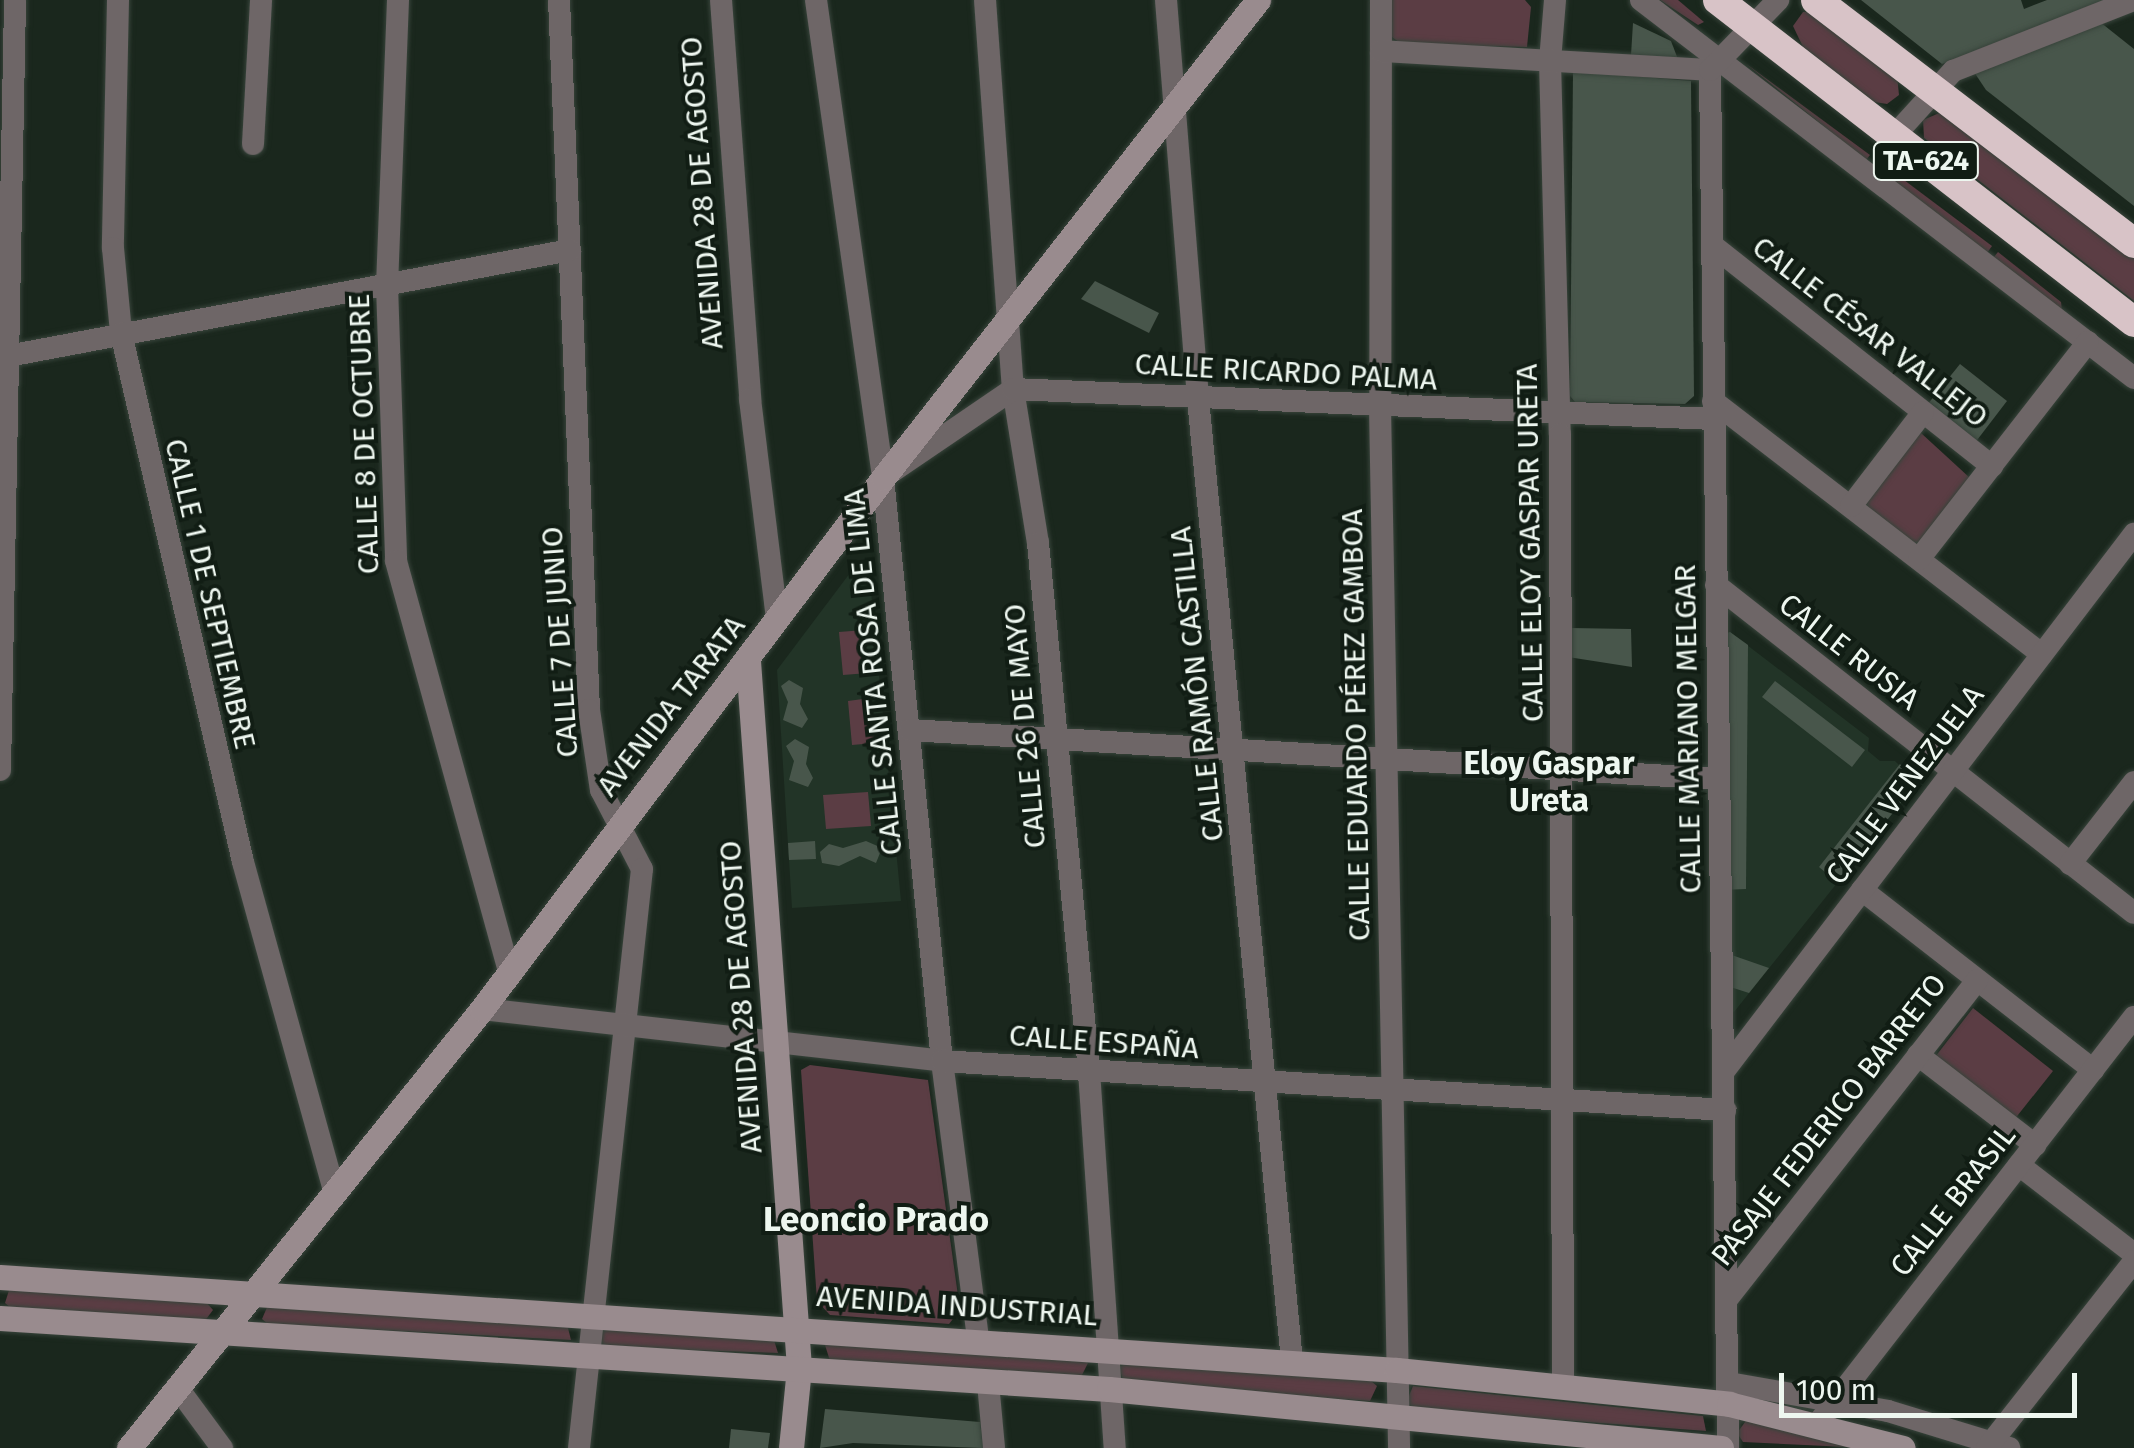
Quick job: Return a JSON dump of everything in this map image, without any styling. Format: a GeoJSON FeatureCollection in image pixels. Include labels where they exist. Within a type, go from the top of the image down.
{"type":"FeatureCollection","features":[{"type":"Feature","properties":{"kind":"highway","name":"TA-624"},"geometry":{"type":"LineString","coordinates":[[1718,0],[2134,322]]}},
{"type":"Feature","properties":{"kind":"highway","name":"TA-624"},"geometry":{"type":"LineString","coordinates":[[1816,0],[2134,244]]}},
{"type":"Feature","properties":{"kind":"main road","name":"AVENIDA TARATA"},"geometry":{"type":"LineString","coordinates":[[130,1448],[252,1290],[482,1009],[883,478],[1011,320],[1258,0]]}},
{"type":"Feature","properties":{"kind":"main road","name":"AVENIDA 28 DE AGOSTO"},"geometry":{"type":"LineString","coordinates":[[748,661],[779,1041],[799,1368],[791,1448]]}},
{"type":"Feature","properties":{"kind":"main road","name":"AVENIDA INDUSTRIAL"},"geometry":{"type":"LineString","coordinates":[[0,1278],[252,1290],[1107,1348],[1563,1386],[1729,1394],[1903,1448]]}},
{"type":"Feature","properties":{"kind":"main road"},"geometry":{"type":"LineString","coordinates":[[0,1318],[1110,1389],[1724,1448]]}},
{"type":"Feature","properties":{"kind":"street"},"geometry":{"type":"LineString","coordinates":[[0,770],[3,433],[8,356],[5,246],[14,0]]}},
{"type":"Feature","properties":{"kind":"street","name":"CALLE 1 DE SEPTIEMBRE"},"geometry":{"type":"LineString","coordinates":[[118,0],[113,248],[121,333],[234,825],[334,1190]]}},
{"type":"Feature","properties":{"kind":"street"},"geometry":{"type":"LineString","coordinates":[[253,144],[262,0]]}},
{"type":"Feature","properties":{"kind":"street","name":"CALLE 8 DE OCTUBRE"},"geometry":{"type":"LineString","coordinates":[[398,0],[387,285],[400,585],[509,971]]}},
{"type":"Feature","properties":{"kind":"street","name":"CALLE 7 DE JUNIO"},"geometry":{"type":"LineString","coordinates":[[560,0],[589,710],[600,790],[642,869],[579,1448]]}},
{"type":"Feature","properties":{"kind":"street","name":"AVENIDA 28 DE AGOSTO"},"geometry":{"type":"LineString","coordinates":[[721,0],[750,398],[777,620]]}},
{"type":"Feature","properties":{"kind":"street","name":"CALLE SANTA ROSA DE LIMA"},"geometry":{"type":"LineString","coordinates":[[816,0],[883,478],[942,1061],[978,1340]]}},
{"type":"Feature","properties":{"kind":"street","name":"CALLE 26 DE MAYO"},"geometry":{"type":"LineString","coordinates":[[985,0],[1011,320],[1012,389],[1038,543],[1089,1072],[1115,1448]]}},
{"type":"Feature","properties":{"kind":"street","name":"CALLE RAMÓN CASTILLA"},"geometry":{"type":"LineString","coordinates":[[1166,0],[1198,399],[1236,749],[1292,1362]]}},
{"type":"Feature","properties":{"kind":"street","name":"CALLE EDUARDO PÉREZ GAMBOA"},"geometry":{"type":"LineString","coordinates":[[1381,0],[1380,408],[1399,1448]]}},
{"type":"Feature","properties":{"kind":"street","name":"CALLE ELOY GASPAR URETA"},"geometry":{"type":"LineString","coordinates":[[1555,0],[1550,61],[1560,413],[1563,770],[1559,1099],[1563,1386]]}},
{"type":"Feature","properties":{"kind":"street"},"geometry":{"type":"LineString","coordinates":[[1641,0],[1714,63],[2134,378]]}},
{"type":"Feature","properties":{"kind":"street"},"geometry":{"type":"LineString","coordinates":[[1381,51],[1550,61],[1714,63],[1778,0]]}},
{"type":"Feature","properties":{"kind":"street"},"geometry":{"type":"LineString","coordinates":[[1894,136],[1930,88],[1953,70],[2123,4],[2134,24]]}},
{"type":"Feature","properties":{"kind":"street","name":"CALLE MARIANO MELGAR"},"geometry":{"type":"LineString","coordinates":[[1714,63],[1713,410],[1729,1394],[1724,1448]]}},
{"type":"Feature","properties":{"kind":"street","name":"CALLE CÉSAR VALLEJO"},"geometry":{"type":"LineString","coordinates":[[1712,246],[1992,466]]}},
{"type":"Feature","properties":{"kind":"street"},"geometry":{"type":"LineString","coordinates":[[8,356],[570,250]]}},
{"type":"Feature","properties":{"kind":"street"},"geometry":{"type":"LineString","coordinates":[[1920,559],[2088,342]]}},
{"type":"Feature","properties":{"kind":"street"},"geometry":{"type":"LineString","coordinates":[[883,478],[1012,389]]}},
{"type":"Feature","properties":{"kind":"street","name":"CALLE RICARDO PALMA"},"geometry":{"type":"LineString","coordinates":[[1012,389],[1380,408],[1560,413],[1713,410]]}},
{"type":"Feature","properties":{"kind":"street"},"geometry":{"type":"LineString","coordinates":[[1713,410],[1851,506],[2042,654]]}},
{"type":"Feature","properties":{"kind":"street"},"geometry":{"type":"LineString","coordinates":[[1851,506],[1924,412]]}},
{"type":"Feature","properties":{"kind":"street","name":"CALLE VENEZUELA"},"geometry":{"type":"LineString","coordinates":[[1724,1071],[2042,654],[2125,566],[2134,534]]}},
{"type":"Feature","properties":{"kind":"street","name":"CALLE RUSIA"},"geometry":{"type":"LineString","coordinates":[[1716,586],[2134,913]]}},
{"type":"Feature","properties":{"kind":"street"},"geometry":{"type":"LineString","coordinates":[[910,730],[1719,779]]}},
{"type":"Feature","properties":{"kind":"street"},"geometry":{"type":"LineString","coordinates":[[2070,864],[2134,782]]}},
{"type":"Feature","properties":{"kind":"street"},"geometry":{"type":"LineString","coordinates":[[1862,890],[2093,1070]]}},
{"type":"Feature","properties":{"kind":"street","name":"PASAJE FEDERICO BARRETO"},"geometry":{"type":"LineString","coordinates":[[1728,1298],[1977,980]]}},
{"type":"Feature","properties":{"kind":"street","name":"CALLE ESPAÑA"},"geometry":{"type":"LineString","coordinates":[[482,1009],[942,1061],[1724,1110]]}},
{"type":"Feature","properties":{"kind":"street","name":"CALLE BRASIL"},"geometry":{"type":"LineString","coordinates":[[1820,1422],[2134,1017]]}},
{"type":"Feature","properties":{"kind":"street"},"geometry":{"type":"LineString","coordinates":[[1918,1055],[2035,1145]]}},
{"type":"Feature","properties":{"kind":"street"},"geometry":{"type":"LineString","coordinates":[[1729,1394],[1835,1398],[1996,1446],[2134,1258],[2020,1165]]}},
{"type":"Feature","properties":{"kind":"street"},"geometry":{"type":"LineString","coordinates":[[988,1382],[994,1448]]}},
{"type":"Feature","properties":{"kind":"street"},"geometry":{"type":"LineString","coordinates":[[177,1387],[222,1448]]}},
{"type":"Feature","properties":{"kind":"shaded area"},"geometry":{"type":"Polygon","coordinates":[[[1391,0],[1525,0],[1531,7],[1527,47],[1401,44],[1392,37],[1391,0]]]}},
{"type":"Feature","properties":{"kind":"shaded area"},"geometry":{"type":"Polygon","coordinates":[[[1660,0],[1678,0],[1704,22],[1698,25],[1660,0]]]}},
{"type":"Feature","properties":{"kind":"shaded area"},"geometry":{"type":"Polygon","coordinates":[[[1803,12],[1816,12],[1897,75],[1899,95],[1887,104],[1874,102],[1803,47],[1793,26],[1803,12]]]}},
{"type":"Feature","properties":{"kind":"shaded area"},"geometry":{"type":"Polygon","coordinates":[[[1745,63],[1870,155],[1866,160],[1745,63]]]}},
{"type":"Feature","properties":{"kind":"shaded area"},"geometry":{"type":"Polygon","coordinates":[[[1944,111],[2134,255],[2134,301],[1924,138],[1923,120],[1944,111]]]}},
{"type":"Feature","properties":{"kind":"shaded area"},"geometry":{"type":"Polygon","coordinates":[[[1876,159],[1992,246],[1987,253],[1872,164],[1876,159]]]}},
{"type":"Feature","properties":{"kind":"shaded area"},"geometry":{"type":"Polygon","coordinates":[[[1998,252],[2061,302],[2062,311],[1993,258],[1998,252]]]}},
{"type":"Feature","properties":{"kind":"shaded area"},"geometry":{"type":"Polygon","coordinates":[[[1921,433],[1970,478],[1918,545],[1867,513],[1865,498],[1921,433]]]}},
{"type":"Feature","properties":{"kind":"shaded area"},"geometry":{"type":"Polygon","coordinates":[[[856,565],[869,571],[901,901],[792,908],[777,670],[856,565]]]}},
{"type":"Feature","properties":{"kind":"shaded area"},"geometry":{"type":"Polygon","coordinates":[[[864,630],[868,673],[843,675],[839,632],[864,630]]]}},
{"type":"Feature","properties":{"kind":"shaded area"},"geometry":{"type":"Polygon","coordinates":[[[1730,632],[1869,738],[1868,751],[1880,761],[1895,761],[1917,783],[1734,1012],[1724,1007],[1719,636],[1730,632]]]}},
{"type":"Feature","properties":{"kind":"shaded area"},"geometry":{"type":"Polygon","coordinates":[[[870,698],[875,743],[852,745],[848,701],[870,698]]]}},
{"type":"Feature","properties":{"kind":"shaded area"},"geometry":{"type":"Polygon","coordinates":[[[868,792],[871,826],[826,829],[823,795],[868,792]]]}},
{"type":"Feature","properties":{"kind":"shaded area"},"geometry":{"type":"Polygon","coordinates":[[[1973,1008],[2053,1071],[2014,1120],[1935,1057],[1973,1008]]]}},
{"type":"Feature","properties":{"kind":"shaded area","name":"Leoncio Prado"},"geometry":{"type":"Polygon","coordinates":[[[810,1065],[928,1080],[960,1310],[949,1324],[830,1315],[817,1301],[801,1070],[810,1065]]]}},
{"type":"Feature","properties":{"kind":"shaded area"},"geometry":{"type":"Polygon","coordinates":[[[10,1287],[206,1302],[213,1310],[204,1322],[11,1308],[5,1303],[10,1287]]]}},
{"type":"Feature","properties":{"kind":"shaded area"},"geometry":{"type":"Polygon","coordinates":[[[268,1305],[567,1324],[571,1340],[268,1324],[262,1319],[268,1305]]]}},
{"type":"Feature","properties":{"kind":"shaded area"},"geometry":{"type":"Polygon","coordinates":[[[605,1326],[773,1337],[778,1353],[603,1347],[599,1330],[605,1326]]]}},
{"type":"Feature","properties":{"kind":"shaded area"},"geometry":{"type":"Polygon","coordinates":[[[832,1341],[1083,1358],[1088,1363],[1081,1377],[830,1361],[825,1345],[832,1341]]]}},
{"type":"Feature","properties":{"kind":"shaded area"},"geometry":{"type":"Polygon","coordinates":[[[1130,1361],[1371,1381],[1377,1386],[1370,1401],[1124,1384],[1119,1367],[1130,1361]]]}},
{"type":"Feature","properties":{"kind":"shaded area"},"geometry":{"type":"Polygon","coordinates":[[[1413,1386],[1703,1416],[1706,1431],[1416,1409],[1406,1403],[1413,1386]]]}},
{"type":"Feature","properties":{"kind":"shaded area"},"geometry":{"type":"Polygon","coordinates":[[[1748,1418],[1869,1448],[1743,1442],[1737,1433],[1748,1418]]]}},
{"type":"Feature","properties":{"kind":"building"},"geometry":{"type":"Polygon","coordinates":[[[1861,0],[2021,0],[2024,9],[2047,0],[2105,0],[1942,64],[1861,0]]]}},
{"type":"Feature","properties":{"kind":"building"},"geometry":{"type":"Polygon","coordinates":[[[2100,22],[2134,49],[2134,206],[1986,90],[1974,72],[2100,22]]]}},
{"type":"Feature","properties":{"kind":"building"},"geometry":{"type":"Polygon","coordinates":[[[1633,23],[1671,41],[1679,62],[1631,55],[1633,23]]]}},
{"type":"Feature","properties":{"kind":"building"},"geometry":{"type":"Polygon","coordinates":[[[1573,71],[1691,81],[1694,396],[1685,404],[1575,402],[1570,396],[1573,71]]]}},
{"type":"Feature","properties":{"kind":"building"},"geometry":{"type":"Polygon","coordinates":[[[1095,281],[1159,313],[1149,333],[1081,299],[1095,281]]]}},
{"type":"Feature","properties":{"kind":"building"},"geometry":{"type":"Polygon","coordinates":[[[1960,364],[2007,401],[1971,448],[1923,410],[1960,364]]]}},
{"type":"Feature","properties":{"kind":"building"},"geometry":{"type":"Polygon","coordinates":[[[1571,628],[1631,629],[1632,667],[1568,657],[1571,628]]]}},
{"type":"Feature","properties":{"kind":"building"},"geometry":{"type":"Polygon","coordinates":[[[1730,632],[1748,645],[1746,889],[1722,890],[1719,636],[1730,632]]]}},
{"type":"Feature","properties":{"kind":"building"},"geometry":{"type":"Polygon","coordinates":[[[789,680],[803,688],[800,704],[808,719],[802,728],[783,720],[788,702],[781,686],[789,680]]]}},
{"type":"Feature","properties":{"kind":"building"},"geometry":{"type":"Polygon","coordinates":[[[1775,681],[1865,750],[1852,767],[1762,697],[1775,681]]]}},
{"type":"Feature","properties":{"kind":"building"},"geometry":{"type":"Polygon","coordinates":[[[795,739],[809,747],[806,764],[813,778],[808,787],[789,780],[794,761],[786,746],[795,739]]]}},
{"type":"Feature","properties":{"kind":"building"},"geometry":{"type":"Polygon","coordinates":[[[1900,764],[1917,783],[1837,882],[1819,867],[1900,764]]]}},
{"type":"Feature","properties":{"kind":"building"},"geometry":{"type":"Polygon","coordinates":[[[815,841],[816,859],[789,860],[788,843],[815,841]]]}},
{"type":"Feature","properties":{"kind":"building"},"geometry":{"type":"Polygon","coordinates":[[[866,841],[882,848],[876,863],[860,856],[839,866],[822,863],[820,852],[829,844],[843,848],[866,841]]]}},
{"type":"Feature","properties":{"kind":"building"},"geometry":{"type":"Polygon","coordinates":[[[1723,952],[1769,968],[1749,993],[1724,985],[1723,952]]]}},
{"type":"Feature","properties":{"kind":"building"},"geometry":{"type":"Polygon","coordinates":[[[825,1409],[980,1422],[983,1448],[853,1443],[820,1448],[825,1409]]]}},
{"type":"Feature","properties":{"kind":"building"},"geometry":{"type":"Polygon","coordinates":[[[731,1429],[770,1433],[768,1448],[729,1448],[731,1429]]]}},
{"type":"Feature","properties":{"kind":"district","name":"Eloy Gaspar Ureta"},"geometry":{"type":"Point","coordinates":[1549,782]}},
{"type":"Feature","properties":{"kind":"district","name":"Leoncio Prado"},"geometry":{"type":"Point","coordinates":[876,1219]}}]}
